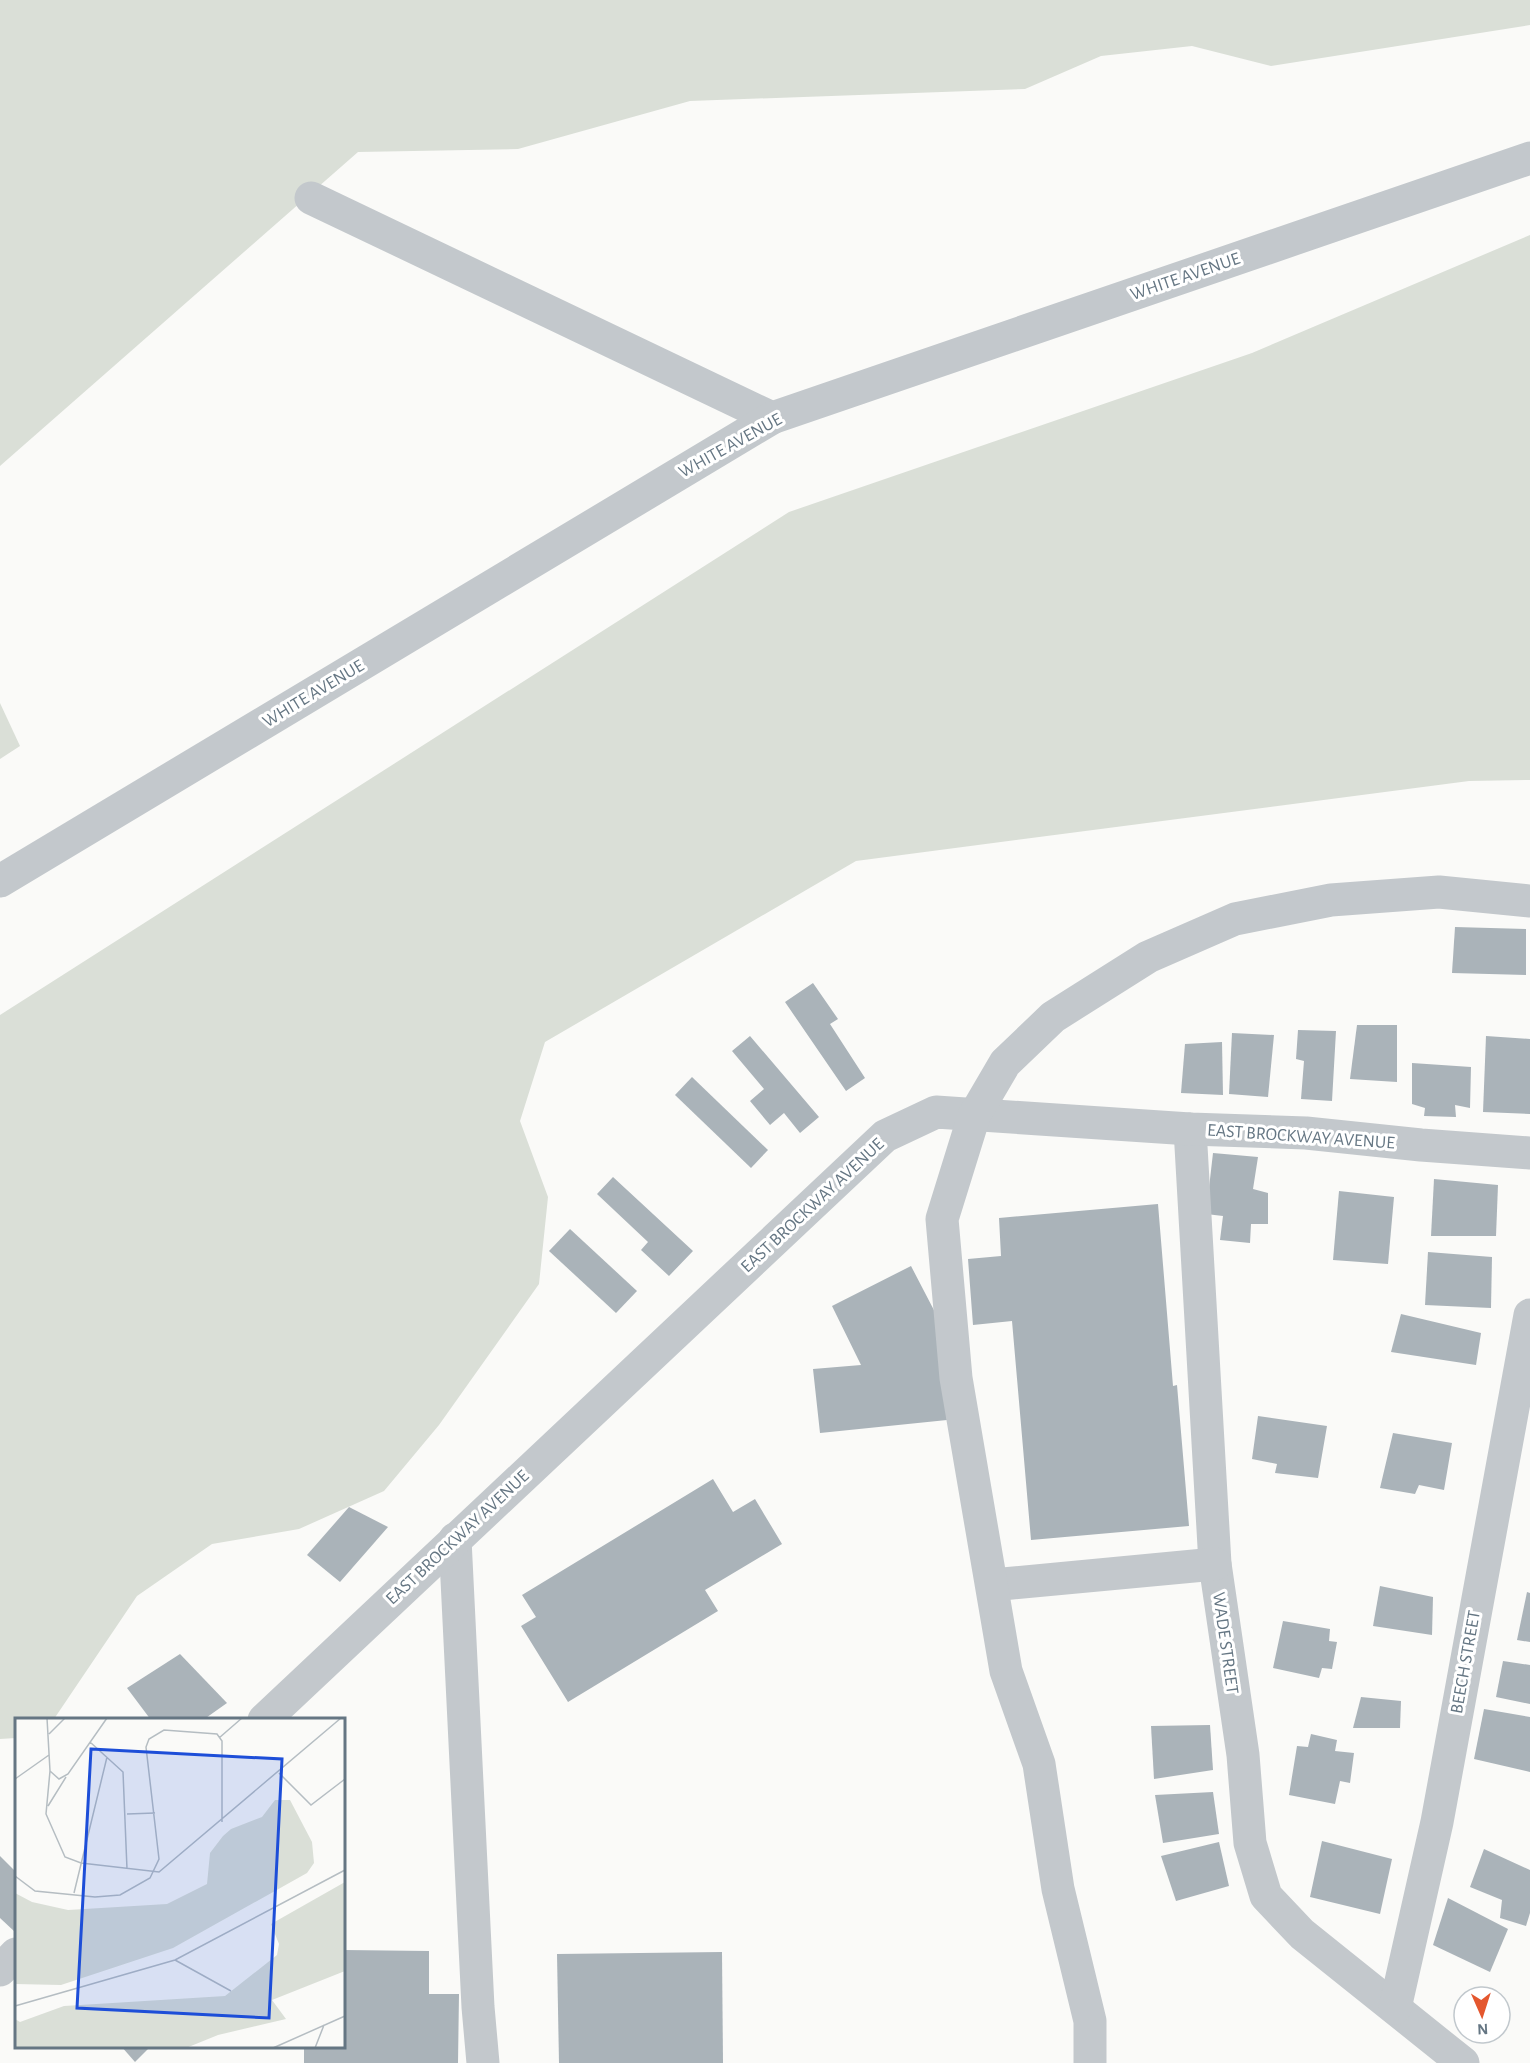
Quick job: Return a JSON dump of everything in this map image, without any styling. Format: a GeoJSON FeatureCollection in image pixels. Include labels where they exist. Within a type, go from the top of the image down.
{"type":"FeatureCollection","features":[{"type":"Feature","properties":{"kind":"street","name":"WHITE AVENUE"},"geometry":{"type":"LineString","coordinates":[[0,881],[772,418],[1530,158]]}},
{"type":"Feature","properties":{"kind":"street"},"geometry":{"type":"LineString","coordinates":[[311,198],[772,418]]}},
{"type":"Feature","properties":{"kind":"street"},"geometry":{"type":"LineString","coordinates":[[1090,2063],[1090,2021],[1058,1889],[1040,1764],[1006,1671],[956,1378],[942,1219],[974,1116],[1005,1063],[1053,1017],[1148,957],[1235,919],[1331,900],[1439,892],[1530,901]]}},
{"type":"Feature","properties":{"kind":"street","name":"EAST BROCKWAY AVENUE"},"geometry":{"type":"LineString","coordinates":[[265,1718],[885,1136],[936,1112],[1190,1129],[1306,1133],[1530,1153]]}},
{"type":"Feature","properties":{"kind":"street","name":"WADE STREET"},"geometry":{"type":"LineString","coordinates":[[1190,1129],[1215,1564],[1243,1755],[1250,1844],[1266,1896],[1302,1934],[1463,2063]]}},
{"type":"Feature","properties":{"kind":"street","name":"BEECH STREET"},"geometry":{"type":"LineString","coordinates":[[1395,2008],[1437,1822],[1530,1315]]}},
{"type":"Feature","properties":{"kind":"street"},"geometry":{"type":"LineString","coordinates":[[455,1539],[478,2007],[483,2063]]}},
{"type":"Feature","properties":{"kind":"street"},"geometry":{"type":"LineString","coordinates":[[992,1585],[1215,1564]]}},
{"type":"Feature","properties":{"kind":"street"},"geometry":{"type":"LineString","coordinates":[[0,1936],[15,1952]]}},
{"type":"Feature","properties":{"kind":"street"},"geometry":{"type":"LineString","coordinates":[[0,1970],[15,1954]]}},
{"type":"Feature","properties":{"kind":"shaded area"},"geometry":{"type":"Polygon","coordinates":[[[0,0],[1530,0],[1530,25],[1271,66],[1192,46],[1101,56],[1025,89],[690,101],[518,149],[358,152],[0,466],[0,0]]]}},
{"type":"Feature","properties":{"kind":"shaded area"},"geometry":{"type":"Polygon","coordinates":[[[1530,235],[1530,780],[1469,781],[856,861],[545,1042],[520,1121],[548,1197],[539,1284],[439,1425],[384,1491],[299,1529],[212,1544],[137,1596],[55,1718],[15,1718],[15,1738],[0,1739],[0,1015],[789,512],[1252,353],[1530,235]]]}},
{"type":"Feature","properties":{"kind":"shaded area"},"geometry":{"type":"Polygon","coordinates":[[[0,703],[20,746],[0,759],[0,703]]]}},
{"type":"Feature","properties":{"kind":"building"},"geometry":{"type":"Polygon","coordinates":[[[1455,927],[1526,929],[1526,975],[1452,973],[1455,927]]]}},
{"type":"Feature","properties":{"kind":"building"},"geometry":{"type":"Polygon","coordinates":[[[813,983],[838,1019],[830,1024],[865,1078],[846,1091],[785,1002],[813,983]]]}},
{"type":"Feature","properties":{"kind":"building"},"geometry":{"type":"Polygon","coordinates":[[[1357,1025],[1397,1025],[1397,1082],[1350,1079],[1357,1025]]]}},
{"type":"Feature","properties":{"kind":"building"},"geometry":{"type":"Polygon","coordinates":[[[1298,1030],[1336,1031],[1332,1101],[1301,1099],[1304,1061],[1296,1059],[1298,1030]]]}},
{"type":"Feature","properties":{"kind":"building"},"geometry":{"type":"Polygon","coordinates":[[[1232,1033],[1274,1035],[1268,1097],[1229,1094],[1232,1033]]]}},
{"type":"Feature","properties":{"kind":"building"},"geometry":{"type":"Polygon","coordinates":[[[750,1036],[819,1117],[800,1133],[784,1113],[770,1125],[750,1101],[764,1089],[732,1051],[750,1036]]]}},
{"type":"Feature","properties":{"kind":"building"},"geometry":{"type":"Polygon","coordinates":[[[1486,1036],[1530,1039],[1530,1114],[1483,1112],[1486,1036]]]}},
{"type":"Feature","properties":{"kind":"building"},"geometry":{"type":"Polygon","coordinates":[[[1222,1042],[1223,1095],[1181,1093],[1185,1044],[1222,1042]]]}},
{"type":"Feature","properties":{"kind":"building"},"geometry":{"type":"Polygon","coordinates":[[[1412,1063],[1471,1067],[1470,1108],[1455,1105],[1456,1117],[1424,1116],[1425,1108],[1412,1104],[1412,1063]]]}},
{"type":"Feature","properties":{"kind":"building"},"geometry":{"type":"Polygon","coordinates":[[[692,1077],[768,1150],[751,1168],[675,1095],[692,1077]]]}},
{"type":"Feature","properties":{"kind":"building"},"geometry":{"type":"Polygon","coordinates":[[[1213,1153],[1258,1157],[1253,1189],[1268,1193],[1268,1224],[1251,1224],[1250,1243],[1220,1240],[1223,1216],[1206,1214],[1213,1153]]]}},
{"type":"Feature","properties":{"kind":"building"},"geometry":{"type":"Polygon","coordinates":[[[613,1177],[693,1251],[669,1276],[641,1250],[648,1242],[597,1194],[613,1177]]]}},
{"type":"Feature","properties":{"kind":"building"},"geometry":{"type":"Polygon","coordinates":[[[1434,1179],[1498,1185],[1496,1236],[1431,1236],[1434,1179]]]}},
{"type":"Feature","properties":{"kind":"building"},"geometry":{"type":"Polygon","coordinates":[[[1339,1191],[1394,1197],[1388,1264],[1333,1260],[1339,1191]]]}},
{"type":"Feature","properties":{"kind":"building"},"geometry":{"type":"Polygon","coordinates":[[[1158,1204],[1173,1386],[1177,1385],[1189,1526],[1031,1540],[1012,1321],[973,1325],[968,1259],[1001,1256],[999,1218],[1158,1204]]]}},
{"type":"Feature","properties":{"kind":"building"},"geometry":{"type":"Polygon","coordinates":[[[570,1229],[637,1291],[616,1313],[549,1251],[570,1229]]]}},
{"type":"Feature","properties":{"kind":"building"},"geometry":{"type":"Polygon","coordinates":[[[1428,1252],[1492,1257],[1491,1308],[1425,1305],[1428,1252]]]}},
{"type":"Feature","properties":{"kind":"building"},"geometry":{"type":"Polygon","coordinates":[[[911,1266],[937,1316],[947,1420],[820,1433],[813,1369],[861,1365],[832,1306],[911,1266]]]}},
{"type":"Feature","properties":{"kind":"building"},"geometry":{"type":"Polygon","coordinates":[[[1401,1314],[1481,1333],[1476,1365],[1391,1352],[1401,1314]]]}},
{"type":"Feature","properties":{"kind":"building"},"geometry":{"type":"Polygon","coordinates":[[[1258,1416],[1327,1426],[1318,1478],[1275,1473],[1277,1464],[1252,1459],[1258,1416]]]}},
{"type":"Feature","properties":{"kind":"building"},"geometry":{"type":"Polygon","coordinates":[[[1393,1433],[1452,1443],[1444,1490],[1419,1485],[1415,1494],[1380,1488],[1393,1433]]]}},
{"type":"Feature","properties":{"kind":"building"},"geometry":{"type":"Polygon","coordinates":[[[713,1479],[733,1512],[755,1499],[782,1544],[705,1590],[718,1611],[568,1702],[521,1626],[536,1617],[522,1595],[713,1479]]]}},
{"type":"Feature","properties":{"kind":"building"},"geometry":{"type":"Polygon","coordinates":[[[349,1507],[388,1527],[340,1582],[307,1555],[349,1507]]]}},
{"type":"Feature","properties":{"kind":"building"},"geometry":{"type":"Polygon","coordinates":[[[1380,1586],[1433,1597],[1432,1635],[1373,1626],[1380,1586]]]}},
{"type":"Feature","properties":{"kind":"building"},"geometry":{"type":"Polygon","coordinates":[[[1527,1592],[1530,1593],[1530,1642],[1517,1640],[1527,1592]]]}},
{"type":"Feature","properties":{"kind":"building"},"geometry":{"type":"Polygon","coordinates":[[[1283,1621],[1330,1629],[1329,1641],[1337,1642],[1332,1669],[1322,1668],[1319,1678],[1273,1668],[1283,1621]]]}},
{"type":"Feature","properties":{"kind":"building"},"geometry":{"type":"Polygon","coordinates":[[[180,1654],[227,1703],[206,1718],[150,1718],[127,1688],[180,1654]]]}},
{"type":"Feature","properties":{"kind":"building"},"geometry":{"type":"Polygon","coordinates":[[[1503,1661],[1530,1665],[1530,1704],[1496,1697],[1503,1661]]]}},
{"type":"Feature","properties":{"kind":"building"},"geometry":{"type":"Polygon","coordinates":[[[1361,1697],[1401,1701],[1400,1728],[1353,1728],[1361,1697]]]}},
{"type":"Feature","properties":{"kind":"building"},"geometry":{"type":"Polygon","coordinates":[[[1484,1709],[1530,1717],[1530,1772],[1474,1759],[1484,1709]]]}},
{"type":"Feature","properties":{"kind":"building"},"geometry":{"type":"Polygon","coordinates":[[[1210,1725],[1213,1770],[1154,1779],[1151,1726],[1210,1725]]]}},
{"type":"Feature","properties":{"kind":"building"},"geometry":{"type":"Polygon","coordinates":[[[1311,1734],[1337,1740],[1335,1751],[1354,1753],[1350,1783],[1340,1781],[1335,1804],[1289,1795],[1297,1746],[1308,1747],[1311,1734]]]}},
{"type":"Feature","properties":{"kind":"building"},"geometry":{"type":"Polygon","coordinates":[[[1213,1792],[1219,1834],[1163,1843],[1155,1795],[1213,1792]]]}},
{"type":"Feature","properties":{"kind":"building"},"geometry":{"type":"Polygon","coordinates":[[[1322,1841],[1392,1859],[1380,1914],[1310,1897],[1322,1841]]]}},
{"type":"Feature","properties":{"kind":"building"},"geometry":{"type":"Polygon","coordinates":[[[1219,1842],[1229,1886],[1176,1901],[1161,1856],[1219,1842]]]}},
{"type":"Feature","properties":{"kind":"building"},"geometry":{"type":"Polygon","coordinates":[[[1484,1849],[1530,1870],[1530,1913],[1526,1926],[1500,1918],[1502,1900],[1470,1887],[1484,1849]]]}},
{"type":"Feature","properties":{"kind":"building"},"geometry":{"type":"Polygon","coordinates":[[[0,1856],[15,1871],[15,1932],[0,1918],[0,1856]]]}},
{"type":"Feature","properties":{"kind":"building"},"geometry":{"type":"Polygon","coordinates":[[[1448,1898],[1508,1929],[1490,1972],[1433,1945],[1448,1898]]]}},
{"type":"Feature","properties":{"kind":"building"},"geometry":{"type":"Polygon","coordinates":[[[345,1950],[429,1951],[429,1994],[459,1994],[458,2063],[304,2063],[304,2048],[345,2048],[345,1950]]]}},
{"type":"Feature","properties":{"kind":"building"},"geometry":{"type":"Polygon","coordinates":[[[722,1952],[723,2063],[559,2063],[557,1954],[722,1952]]]}},
{"type":"Feature","properties":{"kind":"building"},"geometry":{"type":"Polygon","coordinates":[[[123,2048],[149,2048],[135,2062],[123,2048]]]}}]}
